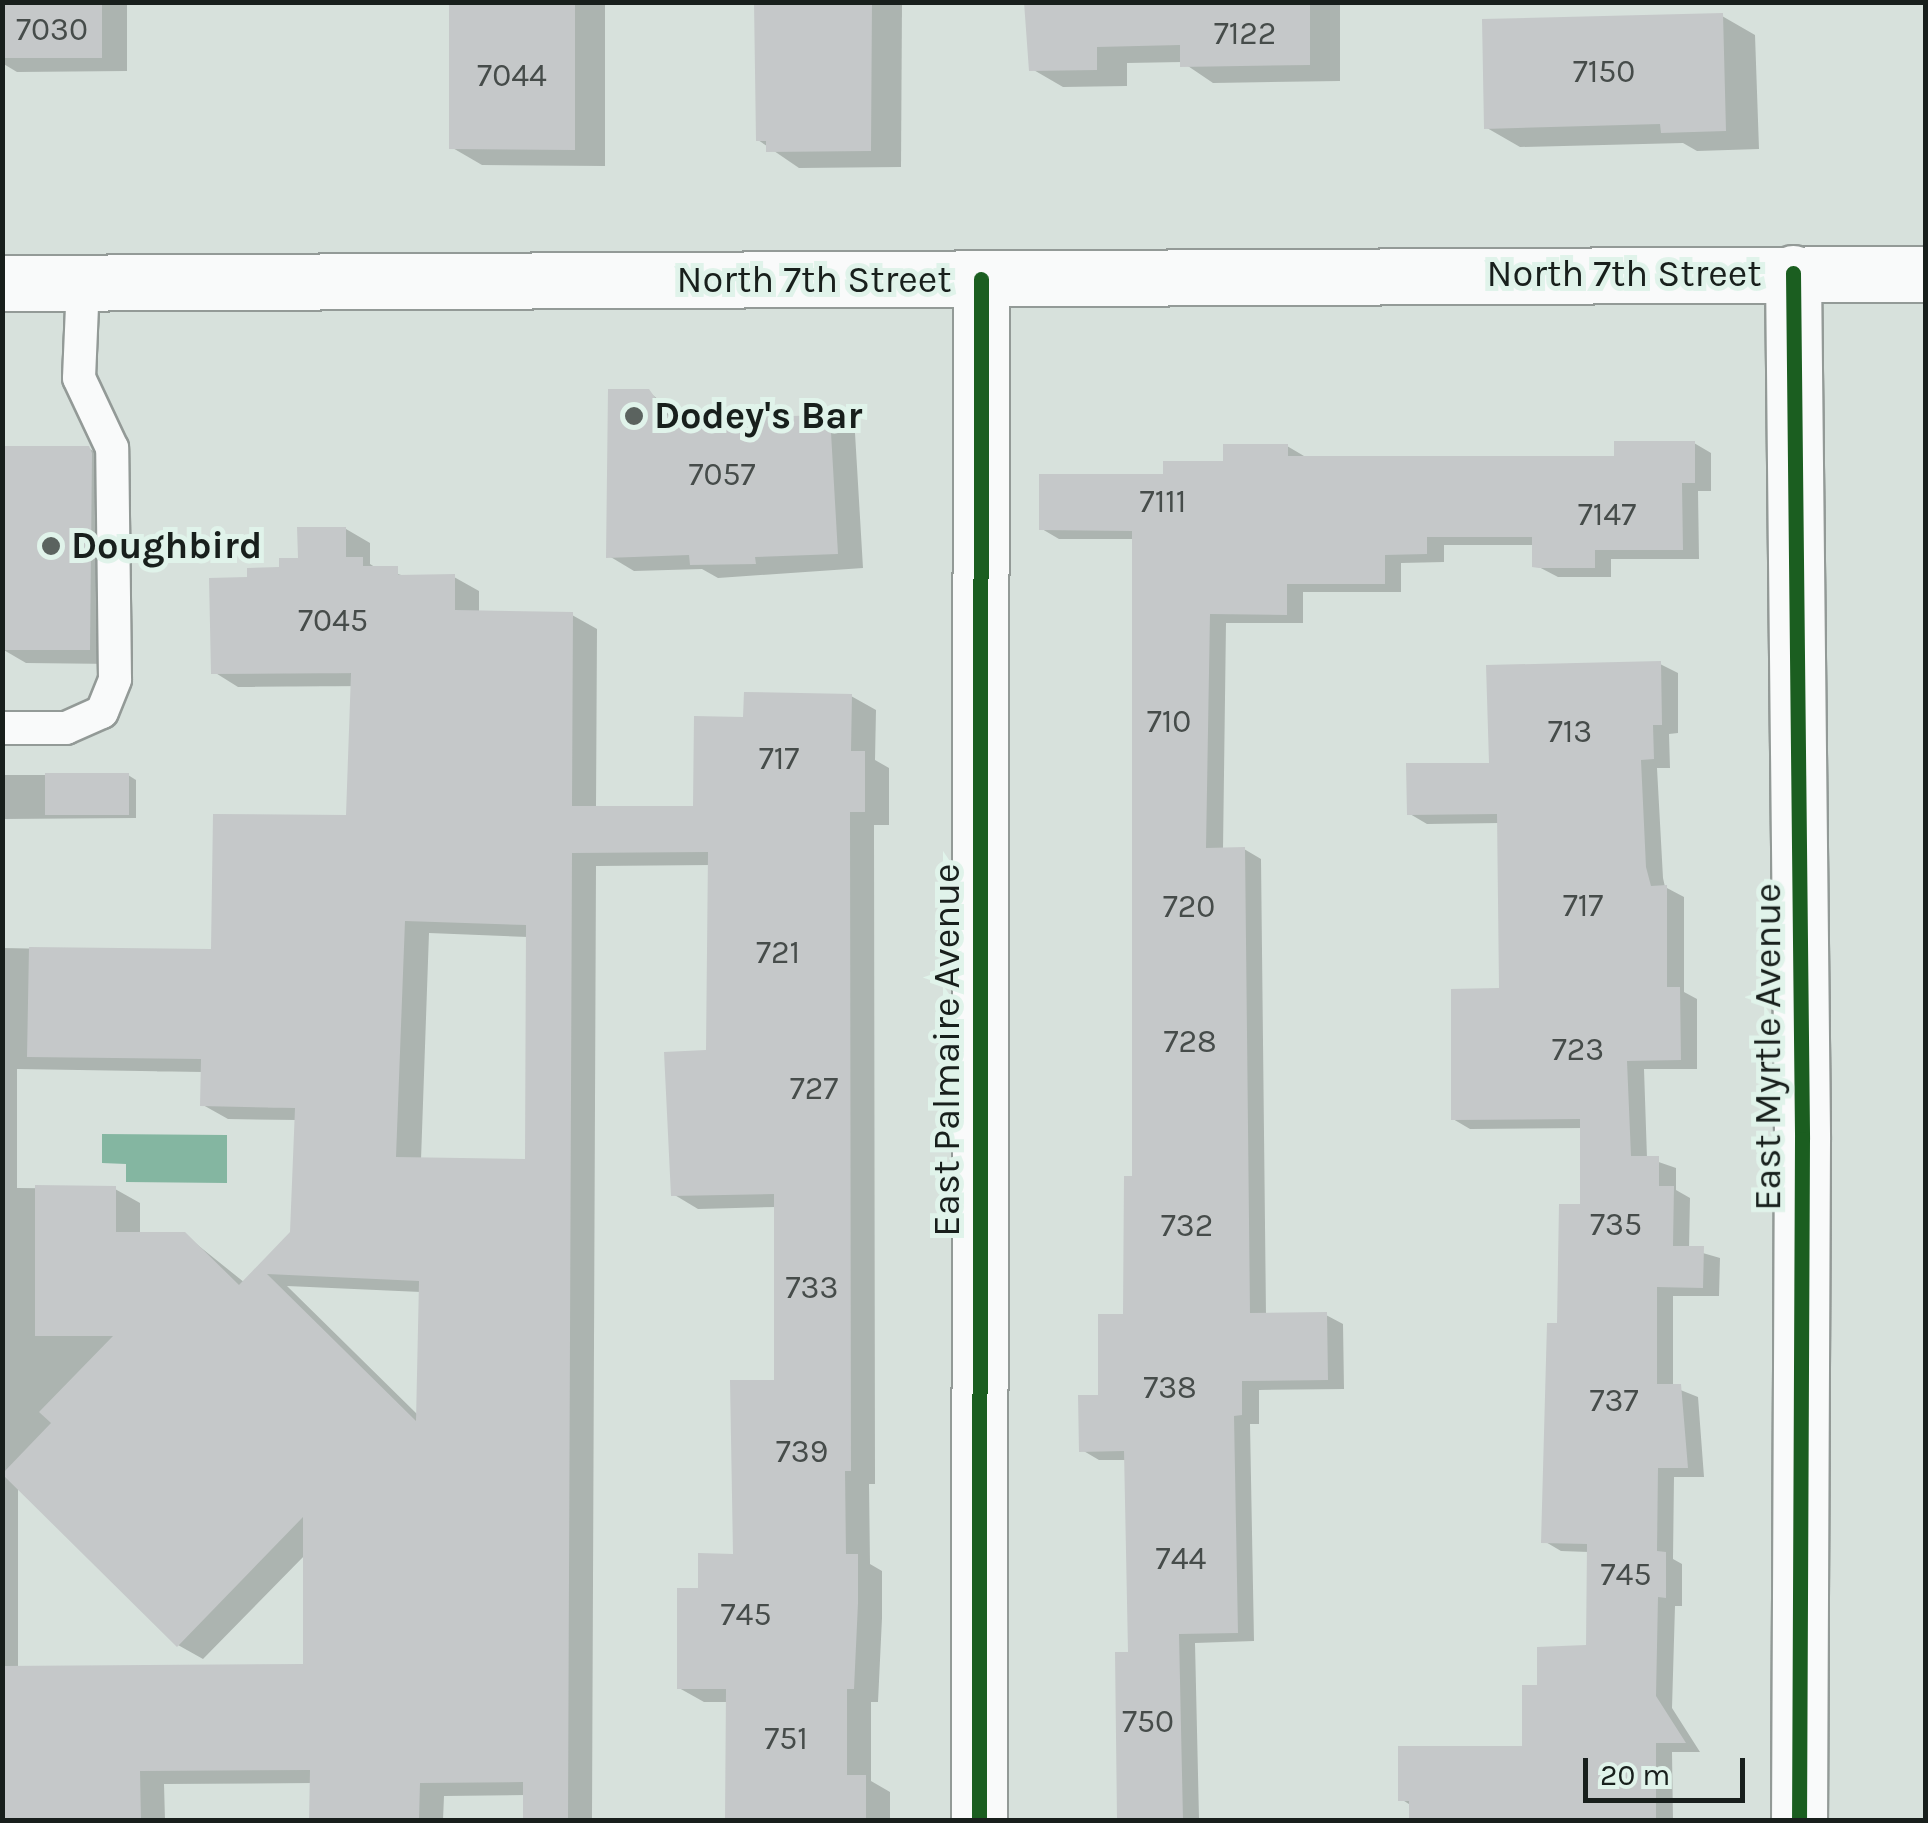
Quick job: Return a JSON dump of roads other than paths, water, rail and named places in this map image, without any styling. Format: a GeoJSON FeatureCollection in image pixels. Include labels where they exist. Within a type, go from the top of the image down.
{"type":"FeatureCollection","features":[{"type":"Feature","properties":{"kind":"street","name":"East Myrtle Avenue"},"geometry":{"type":"LineString","coordinates":[[1793,273],[1802,1139],[1799,1820]]}},
{"type":"Feature","properties":{"kind":"street","name":"North 7th Street"},"geometry":{"type":"LineString","coordinates":[[2,284],[1926,274]]}},
{"type":"Feature","properties":{"kind":"street","name":"East Palmaire Avenue"},"geometry":{"type":"LineString","coordinates":[[979,1820],[980,279]]}},
{"type":"Feature","properties":{"kind":"lane"},"geometry":{"type":"LineString","coordinates":[[2,728],[66,728],[102,712],[115,679],[112,448],[79,378],[84,283]]}},
{"type":"Feature","properties":{"kind":"place","name":"Dodey's Bar"},"geometry":{"type":"Point","coordinates":[634,416]}},
{"type":"Feature","properties":{"kind":"place","name":"Doughbird"},"geometry":{"type":"Point","coordinates":[51,546]}}]}
